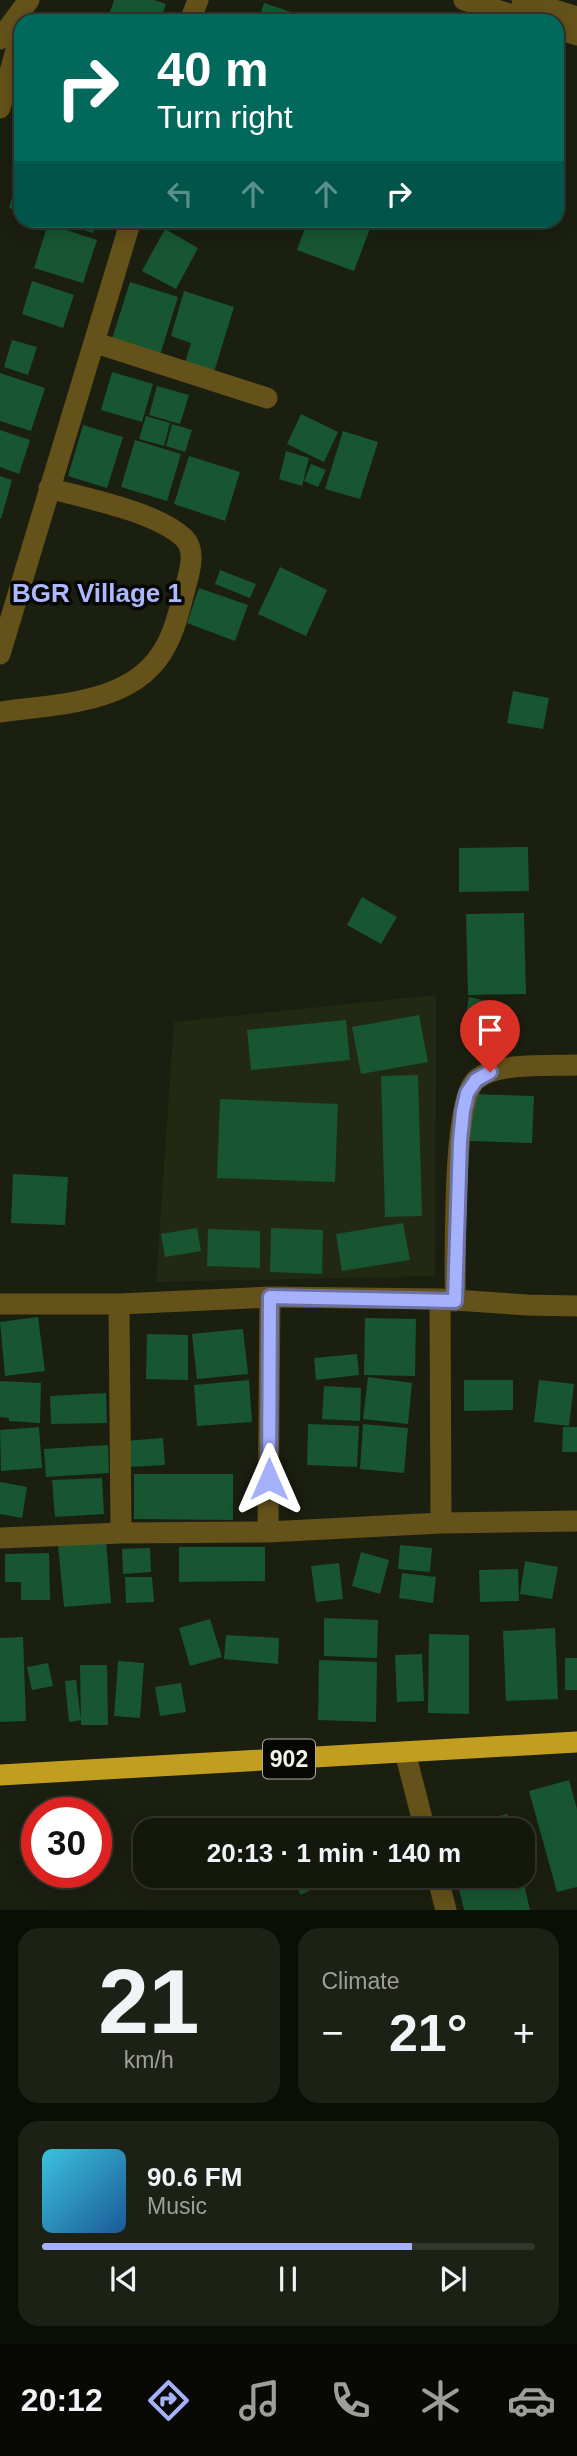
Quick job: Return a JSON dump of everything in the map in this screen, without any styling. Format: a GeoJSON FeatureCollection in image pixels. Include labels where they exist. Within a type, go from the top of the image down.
{"type":"FeatureCollection","features":[{"type":"Feature","properties":{"kind":"highway","name":"902"},"geometry":{"type":"LineString","coordinates":[[0,1775],[577,1742]]}},
{"type":"Feature","properties":{"kind":"street"},"geometry":{"type":"LineString","coordinates":[[19,14],[30,0]]}},
{"type":"Feature","properties":{"kind":"street"},"geometry":{"type":"LineString","coordinates":[[464,0],[509,14]]}},
{"type":"Feature","properties":{"kind":"street"},"geometry":{"type":"LineString","coordinates":[[522,0],[577,17]]}},
{"type":"Feature","properties":{"kind":"street"},"geometry":{"type":"LineString","coordinates":[[0,39],[14,21]]}},
{"type":"Feature","properties":{"kind":"street"},"geometry":{"type":"LineString","coordinates":[[0,108],[14,57]]}},
{"type":"Feature","properties":{"kind":"street"},"geometry":{"type":"LineString","coordinates":[[0,654],[129,228]]}},
{"type":"Feature","properties":{"kind":"street"},"geometry":{"type":"LineString","coordinates":[[96,343],[267,398]]}},
{"type":"Feature","properties":{"kind":"street"},"geometry":{"type":"LineString","coordinates":[[0,712],[102,696],[139,677],[161,655],[173,630],[189,572],[192,553],[186,540],[169,526],[146,516],[49,488]]}},
{"type":"Feature","properties":{"kind":"street"},"geometry":{"type":"LineString","coordinates":[[441,1523],[447,1300],[460,1141],[467,1093],[476,1080],[490,1072],[512,1068],[577,1065]]}},
{"type":"Feature","properties":{"kind":"street"},"geometry":{"type":"LineString","coordinates":[[268,1532],[270,1297]]}},
{"type":"Feature","properties":{"kind":"street"},"geometry":{"type":"LineString","coordinates":[[0,1304],[119,1304],[270,1297],[447,1300],[577,1306]]}},
{"type":"Feature","properties":{"kind":"street"},"geometry":{"type":"LineString","coordinates":[[119,1304],[121,1533]]}},
{"type":"Feature","properties":{"kind":"street"},"geometry":{"type":"LineString","coordinates":[[0,1538],[577,1521]]}},
{"type":"Feature","properties":{"kind":"street"},"geometry":{"type":"LineString","coordinates":[[405,1752],[422,1818]]}},
{"type":"Feature","properties":{"kind":"street"},"geometry":{"type":"LineString","coordinates":[[440,1888],[446,1910]]}},
{"type":"Feature","properties":{"kind":"shaded area"},"geometry":{"type":"Polygon","coordinates":[[[436,995],[435,1276],[156,1282],[174,1022],[436,995]]]}},
{"type":"Feature","properties":{"kind":"building"},"geometry":{"type":"Polygon","coordinates":[[[114,0],[154,0],[166,4],[162,14],[109,14],[114,0]]]}},
{"type":"Feature","properties":{"kind":"building"},"geometry":{"type":"Polygon","coordinates":[[[264,3],[297,14],[260,14],[264,3]]]}},
{"type":"Feature","properties":{"kind":"building"},"geometry":{"type":"Polygon","coordinates":[[[14,190],[14,210],[9,208],[14,190]]]}},
{"type":"Feature","properties":{"kind":"building"},"geometry":{"type":"Polygon","coordinates":[[[47,228],[60,228],[97,240],[83,283],[34,268],[47,228]]]}},
{"type":"Feature","properties":{"kind":"building"},"geometry":{"type":"Polygon","coordinates":[[[77,228],[94,228],[93,233],[77,228]]]}},
{"type":"Feature","properties":{"kind":"building"},"geometry":{"type":"Polygon","coordinates":[[[305,228],[370,228],[354,271],[297,250],[305,228]]]}},
{"type":"Feature","properties":{"kind":"building"},"geometry":{"type":"Polygon","coordinates":[[[165,229],[198,248],[176,289],[142,271],[165,229]]]}},
{"type":"Feature","properties":{"kind":"building"},"geometry":{"type":"Polygon","coordinates":[[[32,281],[74,295],[63,328],[22,314],[32,281]]]}},
{"type":"Feature","properties":{"kind":"building"},"geometry":{"type":"Polygon","coordinates":[[[130,282],[178,297],[160,355],[112,339],[130,282]]]}},
{"type":"Feature","properties":{"kind":"building"},"geometry":{"type":"Polygon","coordinates":[[[184,291],[234,307],[214,372],[185,363],[191,343],[171,336],[184,291]]]}},
{"type":"Feature","properties":{"kind":"building"},"geometry":{"type":"Polygon","coordinates":[[[12,340],[37,347],[28,375],[4,367],[12,340]]]}},
{"type":"Feature","properties":{"kind":"building"},"geometry":{"type":"Polygon","coordinates":[[[112,372],[153,384],[142,422],[101,410],[112,372]]]}},
{"type":"Feature","properties":{"kind":"building"},"geometry":{"type":"Polygon","coordinates":[[[0,373],[45,388],[31,431],[0,421],[0,373]]]}},
{"type":"Feature","properties":{"kind":"building"},"geometry":{"type":"Polygon","coordinates":[[[157,386],[189,395],[180,424],[149,415],[157,386]]]}},
{"type":"Feature","properties":{"kind":"building"},"geometry":{"type":"Polygon","coordinates":[[[301,414],[338,432],[324,462],[287,444],[301,414]]]}},
{"type":"Feature","properties":{"kind":"building"},"geometry":{"type":"Polygon","coordinates":[[[146,416],[170,423],[164,446],[139,439],[146,416]]]}},
{"type":"Feature","properties":{"kind":"building"},"geometry":{"type":"Polygon","coordinates":[[[172,424],[192,430],[185,452],[166,446],[172,424]]]}},
{"type":"Feature","properties":{"kind":"building"},"geometry":{"type":"Polygon","coordinates":[[[83,425],[123,437],[107,488],[68,476],[83,425]]]}},
{"type":"Feature","properties":{"kind":"building"},"geometry":{"type":"Polygon","coordinates":[[[0,430],[30,440],[19,474],[0,467],[0,430]]]}},
{"type":"Feature","properties":{"kind":"building"},"geometry":{"type":"Polygon","coordinates":[[[343,431],[378,442],[360,499],[325,489],[343,431]]]}},
{"type":"Feature","properties":{"kind":"building"},"geometry":{"type":"Polygon","coordinates":[[[135,440],[181,454],[167,501],[121,487],[135,440]]]}},
{"type":"Feature","properties":{"kind":"building"},"geometry":{"type":"Polygon","coordinates":[[[286,451],[309,458],[302,486],[279,479],[286,451]]]}},
{"type":"Feature","properties":{"kind":"building"},"geometry":{"type":"Polygon","coordinates":[[[189,456],[240,472],[225,521],[174,504],[189,456]]]}},
{"type":"Feature","properties":{"kind":"building"},"geometry":{"type":"Polygon","coordinates":[[[311,464],[326,470],[318,487],[304,481],[311,464]]]}},
{"type":"Feature","properties":{"kind":"building"},"geometry":{"type":"Polygon","coordinates":[[[0,476],[12,480],[1,519],[0,519],[0,476]]]}},
{"type":"Feature","properties":{"kind":"building"},"geometry":{"type":"Polygon","coordinates":[[[280,567],[327,590],[306,636],[258,614],[280,567]]]}},
{"type":"Feature","properties":{"kind":"building"},"geometry":{"type":"Polygon","coordinates":[[[220,570],[256,584],[250,598],[215,584],[220,570]]]}},
{"type":"Feature","properties":{"kind":"building"},"geometry":{"type":"Polygon","coordinates":[[[199,588],[248,605],[235,641],[187,623],[199,588]]]}},
{"type":"Feature","properties":{"kind":"building"},"geometry":{"type":"Polygon","coordinates":[[[513,691],[549,698],[543,729],[507,723],[513,691]]]}},
{"type":"Feature","properties":{"kind":"building"},"geometry":{"type":"Polygon","coordinates":[[[528,847],[529,891],[459,892],[459,848],[528,847]]]}},
{"type":"Feature","properties":{"kind":"building"},"geometry":{"type":"Polygon","coordinates":[[[362,897],[397,917],[381,944],[347,925],[362,897]]]}},
{"type":"Feature","properties":{"kind":"building"},"geometry":{"type":"Polygon","coordinates":[[[524,913],[526,994],[468,995],[466,914],[524,913]]]}},
{"type":"Feature","properties":{"kind":"building"},"geometry":{"type":"Polygon","coordinates":[[[469,997],[510,1006],[502,1043],[462,1034],[469,997]]]}},
{"type":"Feature","properties":{"kind":"building"},"geometry":{"type":"Polygon","coordinates":[[[419,1015],[428,1062],[361,1074],[352,1027],[419,1015]]]}},
{"type":"Feature","properties":{"kind":"building"},"geometry":{"type":"Polygon","coordinates":[[[346,1020],[350,1060],[251,1070],[247,1030],[346,1020]]]}},
{"type":"Feature","properties":{"kind":"building"},"geometry":{"type":"Polygon","coordinates":[[[418,1075],[422,1216],[385,1217],[381,1076],[418,1075]]]}},
{"type":"Feature","properties":{"kind":"building"},"geometry":{"type":"Polygon","coordinates":[[[470,1094],[534,1096],[532,1143],[469,1141],[470,1094]]]}},
{"type":"Feature","properties":{"kind":"building"},"geometry":{"type":"Polygon","coordinates":[[[220,1099],[338,1104],[335,1182],[217,1178],[220,1099]]]}},
{"type":"Feature","properties":{"kind":"building"},"geometry":{"type":"Polygon","coordinates":[[[13,1174],[68,1177],[65,1225],[11,1223],[13,1174]]]}},
{"type":"Feature","properties":{"kind":"building"},"geometry":{"type":"Polygon","coordinates":[[[403,1223],[410,1260],[342,1271],[336,1234],[403,1223]]]}},
{"type":"Feature","properties":{"kind":"building"},"geometry":{"type":"Polygon","coordinates":[[[197,1228],[201,1251],[165,1257],[161,1234],[197,1228]]]}},
{"type":"Feature","properties":{"kind":"building"},"geometry":{"type":"Polygon","coordinates":[[[271,1228],[323,1230],[322,1274],[270,1272],[271,1228]]]}},
{"type":"Feature","properties":{"kind":"building"},"geometry":{"type":"Polygon","coordinates":[[[208,1229],[260,1231],[260,1268],[207,1266],[208,1229]]]}},
{"type":"Feature","properties":{"kind":"building"},"geometry":{"type":"Polygon","coordinates":[[[38,1317],[45,1371],[5,1376],[0,1322],[38,1317]]]}},
{"type":"Feature","properties":{"kind":"building"},"geometry":{"type":"Polygon","coordinates":[[[365,1318],[416,1319],[415,1376],[364,1375],[365,1318]]]}},
{"type":"Feature","properties":{"kind":"building"},"geometry":{"type":"Polygon","coordinates":[[[243,1329],[248,1374],[197,1379],[192,1334],[243,1329]]]}},
{"type":"Feature","properties":{"kind":"building"},"geometry":{"type":"Polygon","coordinates":[[[147,1334],[188,1335],[188,1380],[146,1379],[147,1334]]]}},
{"type":"Feature","properties":{"kind":"building"},"geometry":{"type":"Polygon","coordinates":[[[357,1354],[359,1375],[316,1380],[314,1358],[357,1354]]]}},
{"type":"Feature","properties":{"kind":"building"},"geometry":{"type":"Polygon","coordinates":[[[368,1377],[412,1383],[408,1424],[363,1419],[368,1377]]]}},
{"type":"Feature","properties":{"kind":"building"},"geometry":{"type":"Polygon","coordinates":[[[249,1380],[252,1422],[197,1426],[194,1385],[249,1380]]]}},
{"type":"Feature","properties":{"kind":"building"},"geometry":{"type":"Polygon","coordinates":[[[464,1380],[513,1380],[513,1410],[464,1411],[464,1380]]]}},
{"type":"Feature","properties":{"kind":"building"},"geometry":{"type":"Polygon","coordinates":[[[539,1380],[574,1384],[569,1426],[534,1422],[539,1380]]]}},
{"type":"Feature","properties":{"kind":"building"},"geometry":{"type":"Polygon","coordinates":[[[0,1381],[41,1383],[40,1423],[9,1421],[9,1418],[0,1417],[0,1381]]]}},
{"type":"Feature","properties":{"kind":"building"},"geometry":{"type":"Polygon","coordinates":[[[324,1386],[361,1388],[360,1421],[322,1419],[324,1386]]]}},
{"type":"Feature","properties":{"kind":"building"},"geometry":{"type":"Polygon","coordinates":[[[106,1393],[107,1423],[51,1424],[50,1396],[106,1393]]]}},
{"type":"Feature","properties":{"kind":"building"},"geometry":{"type":"Polygon","coordinates":[[[308,1424],[359,1426],[357,1467],[307,1465],[308,1424]]]}},
{"type":"Feature","properties":{"kind":"building"},"geometry":{"type":"Polygon","coordinates":[[[363,1424],[408,1428],[404,1473],[360,1469],[363,1424]]]}},
{"type":"Feature","properties":{"kind":"building"},"geometry":{"type":"Polygon","coordinates":[[[39,1427],[42,1468],[1,1471],[0,1430],[39,1427]]]}},
{"type":"Feature","properties":{"kind":"building"},"geometry":{"type":"Polygon","coordinates":[[[563,1427],[577,1427],[577,1452],[562,1452],[563,1427]]]}},
{"type":"Feature","properties":{"kind":"building"},"geometry":{"type":"Polygon","coordinates":[[[163,1438],[165,1465],[128,1467],[125,1441],[163,1438]]]}},
{"type":"Feature","properties":{"kind":"building"},"geometry":{"type":"Polygon","coordinates":[[[108,1445],[109,1473],[46,1477],[44,1449],[108,1445]]]}},
{"type":"Feature","properties":{"kind":"building"},"geometry":{"type":"Polygon","coordinates":[[[134,1474],[233,1474],[233,1520],[134,1519],[134,1474]]]}},
{"type":"Feature","properties":{"kind":"building"},"geometry":{"type":"Polygon","coordinates":[[[102,1478],[104,1514],[55,1517],[52,1480],[102,1478]]]}},
{"type":"Feature","properties":{"kind":"building"},"geometry":{"type":"Polygon","coordinates":[[[0,1482],[27,1487],[22,1518],[0,1514],[0,1482]]]}},
{"type":"Feature","properties":{"kind":"building"},"geometry":{"type":"Polygon","coordinates":[[[106,1541],[111,1603],[64,1607],[58,1545],[106,1541]]]}},
{"type":"Feature","properties":{"kind":"building"},"geometry":{"type":"Polygon","coordinates":[[[400,1545],[432,1548],[430,1572],[398,1569],[400,1545]]]}},
{"type":"Feature","properties":{"kind":"building"},"geometry":{"type":"Polygon","coordinates":[[[179,1547],[265,1547],[265,1581],[179,1582],[179,1547]]]}},
{"type":"Feature","properties":{"kind":"building"},"geometry":{"type":"Polygon","coordinates":[[[150,1548],[151,1572],[123,1574],[122,1549],[150,1548]]]}},
{"type":"Feature","properties":{"kind":"building"},"geometry":{"type":"Polygon","coordinates":[[[361,1552],[389,1560],[380,1594],[352,1586],[361,1552]]]}},
{"type":"Feature","properties":{"kind":"building"},"geometry":{"type":"Polygon","coordinates":[[[49,1553],[50,1600],[21,1600],[21,1582],[5,1582],[5,1554],[49,1553]]]}},
{"type":"Feature","properties":{"kind":"building"},"geometry":{"type":"Polygon","coordinates":[[[525,1561],[558,1567],[552,1599],[520,1594],[525,1561]]]}},
{"type":"Feature","properties":{"kind":"building"},"geometry":{"type":"Polygon","coordinates":[[[339,1563],[343,1599],[316,1602],[311,1566],[339,1563]]]}},
{"type":"Feature","properties":{"kind":"building"},"geometry":{"type":"Polygon","coordinates":[[[518,1569],[519,1601],[480,1602],[479,1570],[518,1569]]]}},
{"type":"Feature","properties":{"kind":"building"},"geometry":{"type":"Polygon","coordinates":[[[402,1573],[436,1577],[433,1603],[399,1598],[402,1573]]]}},
{"type":"Feature","properties":{"kind":"building"},"geometry":{"type":"Polygon","coordinates":[[[125,1577],[152,1577],[154,1602],[126,1603],[125,1577]]]}},
{"type":"Feature","properties":{"kind":"building"},"geometry":{"type":"Polygon","coordinates":[[[324,1618],[378,1620],[377,1658],[324,1656],[324,1618]]]}},
{"type":"Feature","properties":{"kind":"building"},"geometry":{"type":"Polygon","coordinates":[[[210,1619],[222,1657],[190,1666],[179,1628],[210,1619]]]}},
{"type":"Feature","properties":{"kind":"building"},"geometry":{"type":"Polygon","coordinates":[[[555,1628],[558,1699],[506,1701],[503,1631],[555,1628]]]}},
{"type":"Feature","properties":{"kind":"building"},"geometry":{"type":"Polygon","coordinates":[[[429,1634],[469,1635],[469,1714],[428,1713],[429,1634]]]}},
{"type":"Feature","properties":{"kind":"building"},"geometry":{"type":"Polygon","coordinates":[[[226,1635],[279,1638],[278,1664],[224,1659],[226,1635]]]}},
{"type":"Feature","properties":{"kind":"building"},"geometry":{"type":"Polygon","coordinates":[[[23,1637],[26,1721],[0,1722],[0,1638],[23,1637]]]}},
{"type":"Feature","properties":{"kind":"building"},"geometry":{"type":"Polygon","coordinates":[[[422,1654],[424,1701],[397,1702],[395,1655],[422,1654]]]}},
{"type":"Feature","properties":{"kind":"building"},"geometry":{"type":"Polygon","coordinates":[[[565,1658],[577,1658],[577,1690],[565,1690],[565,1658]]]}},
{"type":"Feature","properties":{"kind":"building"},"geometry":{"type":"Polygon","coordinates":[[[319,1660],[377,1662],[376,1722],[318,1720],[319,1660]]]}},
{"type":"Feature","properties":{"kind":"building"},"geometry":{"type":"Polygon","coordinates":[[[118,1661],[144,1663],[140,1718],[114,1716],[118,1661]]]}},
{"type":"Feature","properties":{"kind":"building"},"geometry":{"type":"Polygon","coordinates":[[[48,1663],[53,1686],[32,1690],[27,1667],[48,1663]]]}},
{"type":"Feature","properties":{"kind":"building"},"geometry":{"type":"Polygon","coordinates":[[[80,1665],[107,1665],[108,1725],[81,1725],[80,1665]]]}},
{"type":"Feature","properties":{"kind":"building"},"geometry":{"type":"Polygon","coordinates":[[[76,1680],[81,1720],[69,1722],[65,1681],[76,1680]]]}},
{"type":"Feature","properties":{"kind":"building"},"geometry":{"type":"Polygon","coordinates":[[[181,1683],[186,1712],[160,1716],[155,1687],[181,1683]]]}},
{"type":"Feature","properties":{"kind":"building"},"geometry":{"type":"Polygon","coordinates":[[[569,1780],[577,1809],[577,1887],[557,1892],[529,1791],[569,1780]]]}},
{"type":"Feature","properties":{"kind":"building"},"geometry":{"type":"Polygon","coordinates":[[[507,1814],[508,1818],[491,1818],[507,1814]]]}},
{"type":"Feature","properties":{"kind":"building"},"geometry":{"type":"Polygon","coordinates":[[[297,1888],[314,1888],[301,1895],[297,1888]]]}},
{"type":"Feature","properties":{"kind":"building"},"geometry":{"type":"Polygon","coordinates":[[[459,1888],[525,1888],[530,1910],[464,1910],[459,1888]]]}},
{"type":"Feature","properties":{"kind":"district","name":"BGR Village 1"},"geometry":{"type":"Point","coordinates":[97,593]}},
{"type":"Feature","properties":{"kind":"route"},"geometry":{"type":"LineString","coordinates":[[269,1479],[270,1297],[455,1301],[463,1111],[467,1093],[476,1080],[490,1072]]}}]}
